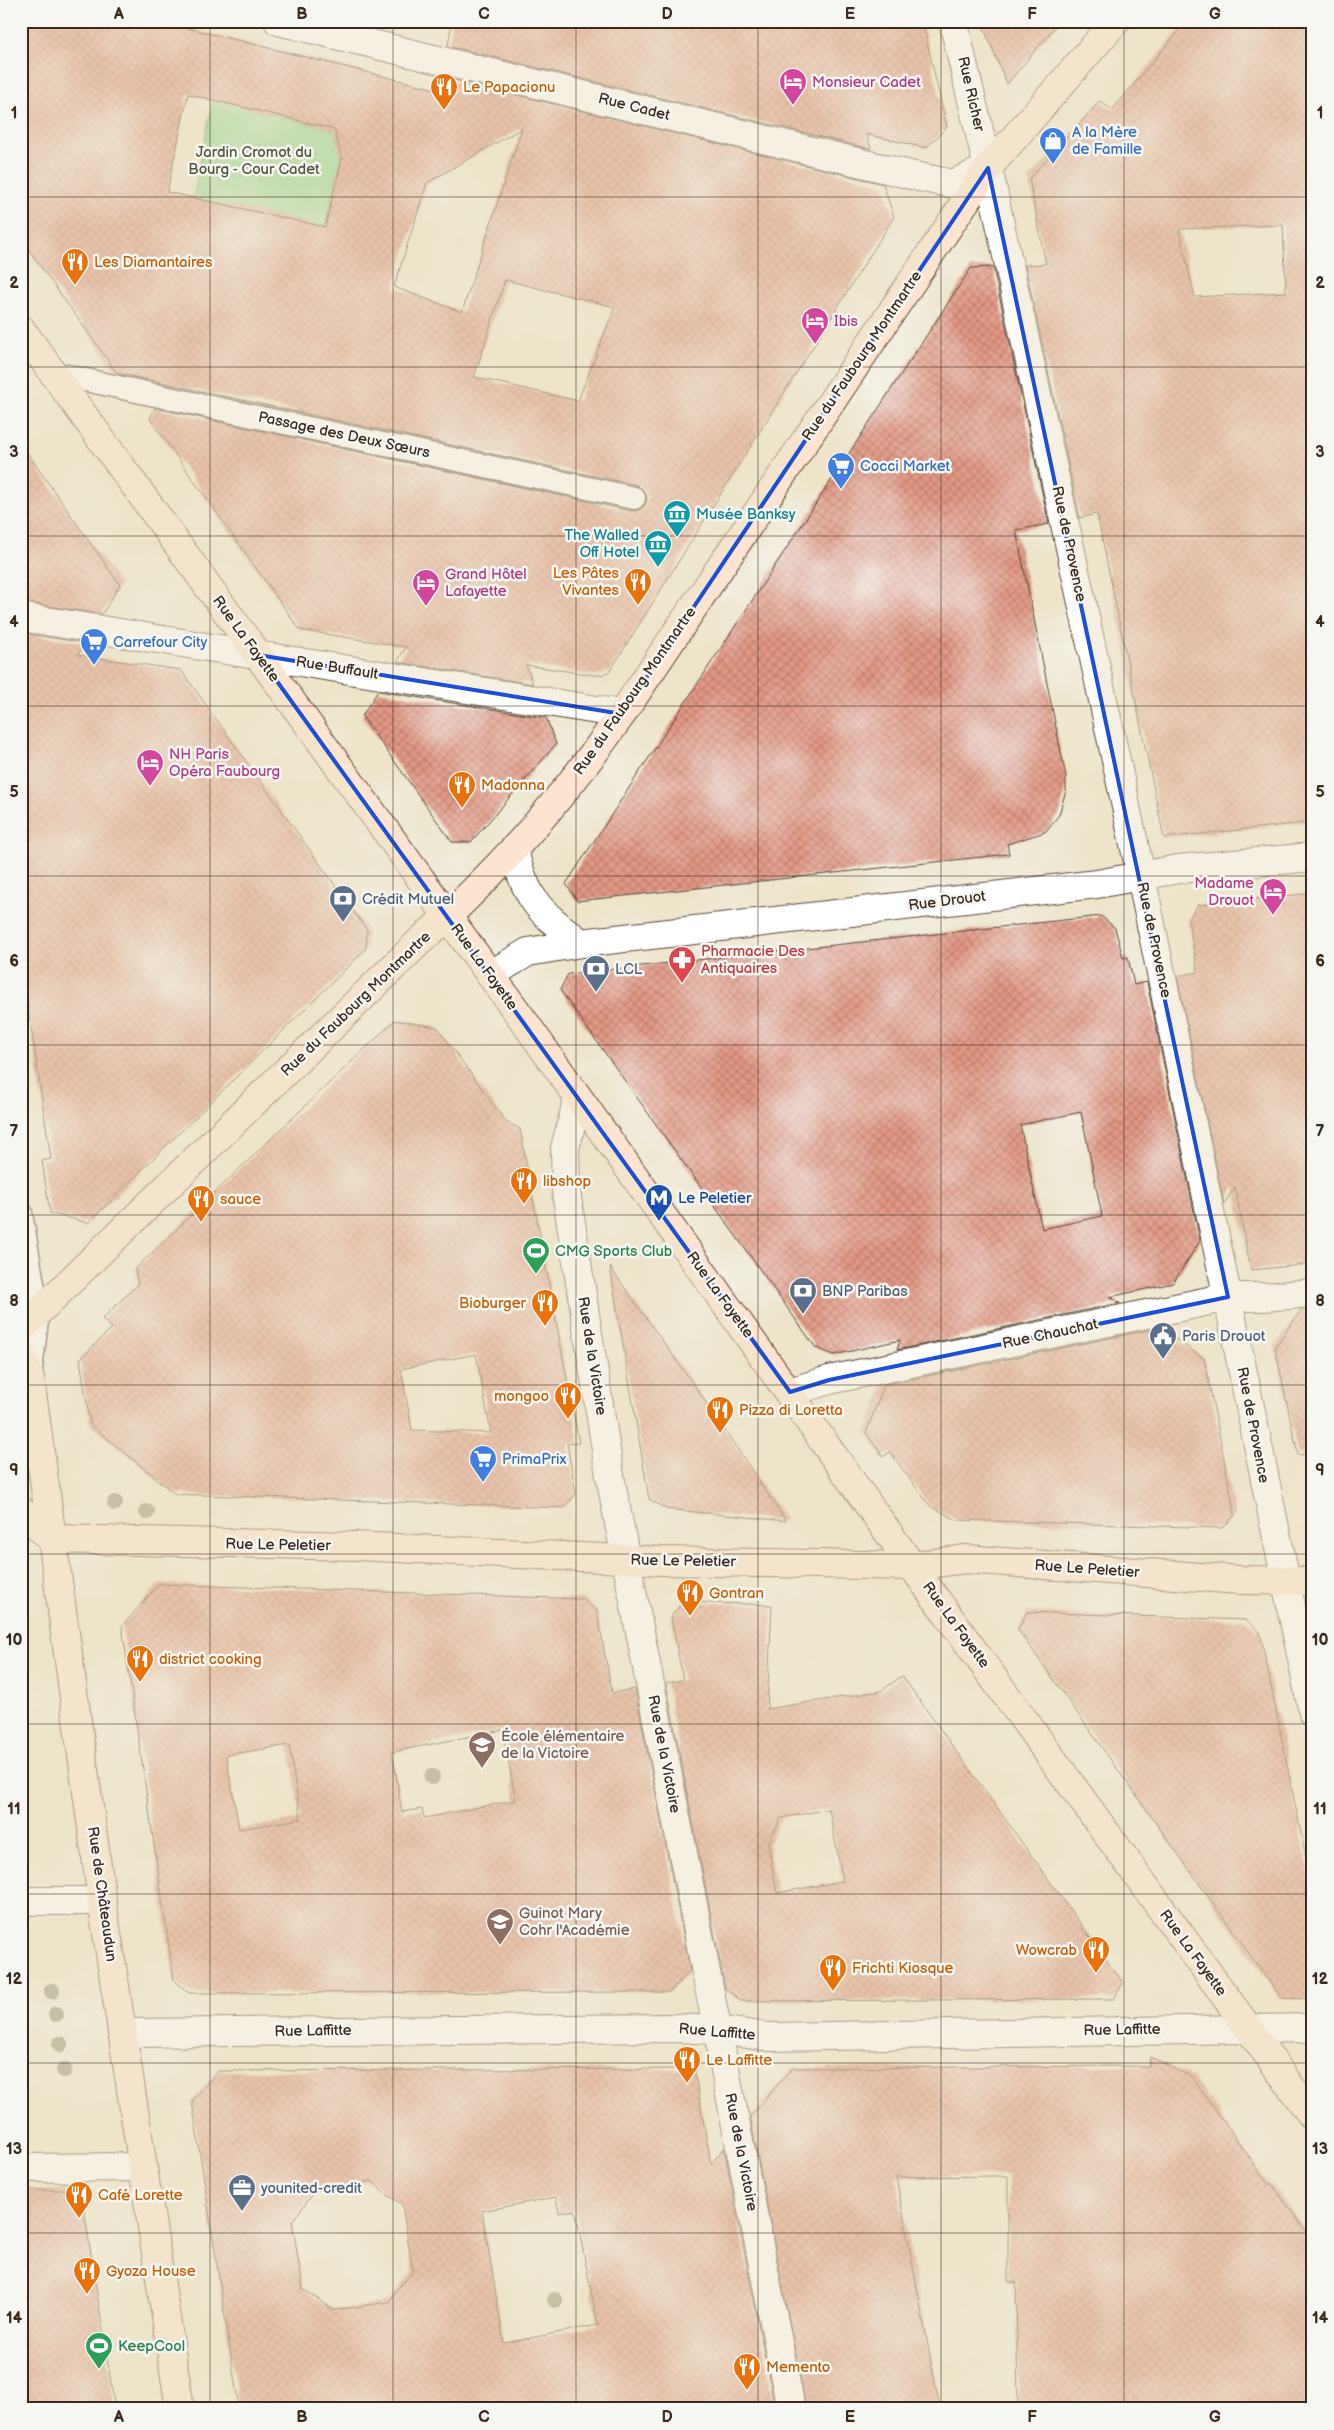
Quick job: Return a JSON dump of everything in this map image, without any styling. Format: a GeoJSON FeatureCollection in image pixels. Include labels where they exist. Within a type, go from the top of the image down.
{"type":"FeatureCollection","features":[{"type":"Feature","properties":{"kind":"main road","name":"Rue du Faubourg Montmartre"},"geometry":{"type":"LineString","coordinates":[[30,1321],[514,851],[597,750],[622,714],[988,168],[1116,21]]}},
{"type":"Feature","properties":{"kind":"main road","name":"Rue La Fayette"},"geometry":{"type":"LineString","coordinates":[[21,329],[490,975],[790,1392],[912,1566],[1313,2117]]}},
{"type":"Feature","properties":{"kind":"main road","name":"Rue de Châteaudun"},"geometry":{"type":"LineString","coordinates":[[25,1366],[52,1540],[102,1901],[180,2409]]}},
{"type":"Feature","properties":{"kind":"main road"},"geometry":{"type":"LineString","coordinates":[[21,1511],[52,1540]]}},
{"type":"Feature","properties":{"kind":"main road","name":"Rue Le Peletier"},"geometry":{"type":"LineString","coordinates":[[52,1540],[355,1546],[582,1556],[626,1560],[912,1566],[966,1559],[1240,1580],[1313,1581]]}},
{"type":"Feature","properties":{"kind":"street","name":"Rue Cadet"},"geometry":{"type":"LineString","coordinates":[[278,21],[919,177],[954,184],[988,168]]}},
{"type":"Feature","properties":{"kind":"street","name":"Rue Richer"},"geometry":{"type":"LineString","coordinates":[[953,21],[988,168]]}},
{"type":"Feature","properties":{"kind":"street","name":"Rue de Provence"},"geometry":{"type":"LineString","coordinates":[[988,168],[1140,876],[1313,1713]]}},
{"type":"Feature","properties":{"kind":"street","name":"Rue Buffault"},"geometry":{"type":"LineString","coordinates":[[21,617],[622,714]]}},
{"type":"Feature","properties":{"kind":"street"},"geometry":{"type":"LineString","coordinates":[[514,851],[520,877],[545,916],[581,943]]}},
{"type":"Feature","properties":{"kind":"street","name":"Rue Drouot"},"geometry":{"type":"LineString","coordinates":[[490,975],[528,952],[581,943],[1097,884],[1178,869],[1313,857]]}},
{"type":"Feature","properties":{"kind":"street","name":"Rue de la Victoire"},"geometry":{"type":"LineString","coordinates":[[578,1098],[565,1148],[566,1191],[610,1476],[791,2409]]}},
{"type":"Feature","properties":{"kind":"street","name":"Rue Chauchat"},"geometry":{"type":"LineString","coordinates":[[790,1392],[829,1380],[1228,1297],[1264,1297],[1313,1293]]}},
{"type":"Feature","properties":{"kind":"street"},"geometry":{"type":"LineString","coordinates":[[21,1901],[102,1901]]}},
{"type":"Feature","properties":{"kind":"street","name":"Rue Laffitte"},"geometry":{"type":"LineString","coordinates":[[122,2033],[677,2028],[717,2030],[769,2037],[1313,2028]]}},
{"type":"Feature","properties":{"kind":"street"},"geometry":{"type":"LineString","coordinates":[[21,2168],[143,2167]]}},
{"type":"Feature","properties":{"kind":"lane","name":"Passage des Deux Sœurs"},"geometry":{"type":"LineString","coordinates":[[53,373],[634,498]]}},
{"type":"Feature","properties":{"kind":"lane","name":"Rue de Châteaudun"},"geometry":{"type":"LineString","coordinates":[[21,1213],[30,1321],[25,1366]]}},
{"type":"Feature","properties":{"kind":"highlighted area"},"geometry":{"type":"Polygon","coordinates":[[[988,168],[1228,1297],[829,1380],[790,1392],[258,655],[622,714],[988,168]]]}},
{"type":"Feature","properties":{"kind":"green space","name":"Jardin Cromot du Bourg - Cour Cadet"},"geometry":{"type":"Polygon","coordinates":[[[213,99],[338,131],[336,138],[339,147],[344,149],[325,227],[193,198],[213,99]]]}},
{"type":"Feature","properties":{"kind":"building"},"geometry":{"type":"Polygon","coordinates":[[[21,21],[159,21],[439,90],[442,77],[883,184],[894,217],[610,671],[601,675],[593,675],[526,665],[533,684],[397,662],[406,647],[300,630],[150,419],[155,408],[631,511],[638,510],[644,506],[647,500],[646,494],[637,485],[117,373],[21,239],[21,21]],[[188,94],[167,192],[325,227],[342,159],[334,129],[188,94]],[[522,128],[427,183],[394,287],[462,312],[522,128]],[[505,280],[474,377],[578,401],[615,307],[505,280]]]}},
{"type":"Feature","properties":{"kind":"building"},"geometry":{"type":"Polygon","coordinates":[[[452,21],[922,21],[947,127],[926,148],[866,134],[871,149],[448,46],[452,21]]]}},
{"type":"Feature","properties":{"kind":"building"},"geometry":{"type":"Polygon","coordinates":[[[981,21],[1060,21],[1007,84],[981,21]]]}},
{"type":"Feature","properties":{"kind":"building"},"geometry":{"type":"Polygon","coordinates":[[[1187,21],[1313,21],[1313,822],[1164,838],[1097,514],[1080,518],[1025,265],[1046,264],[1029,179],[1100,101],[1112,110],[1187,21]],[[1283,225],[1179,229],[1195,297],[1286,292],[1283,225]]]}},
{"type":"Feature","properties":{"kind":"building"},"geometry":{"type":"Polygon","coordinates":[[[993,267],[1049,524],[1016,530],[1066,777],[1066,790],[1059,815],[1045,832],[1007,844],[1009,854],[577,901],[566,884],[971,268],[993,267]]]}},
{"type":"Feature","properties":{"kind":"building"},"geometry":{"type":"Polygon","coordinates":[[[21,444],[120,585],[102,614],[21,602],[21,444]]]}},
{"type":"Feature","properties":{"kind":"building"},"geometry":{"type":"Polygon","coordinates":[[[21,633],[85,643],[78,655],[181,670],[367,930],[366,948],[362,953],[88,1223],[50,1213],[42,1161],[51,1159],[21,961],[21,633]]]}},
{"type":"Feature","properties":{"kind":"building"},"geometry":{"type":"Polygon","coordinates":[[[378,691],[546,718],[556,744],[471,842],[452,842],[362,716],[378,691]]]}},
{"type":"Feature","properties":{"kind":"building"},"geometry":{"type":"Polygon","coordinates":[[[1313,893],[1313,1264],[1251,1270],[1235,1187],[1224,1204],[1177,976],[1198,972],[1188,920],[1198,905],[1313,893]]]}},
{"type":"Feature","properties":{"kind":"building"},"geometry":{"type":"Polygon","coordinates":[[[1101,916],[1115,928],[1123,958],[1128,957],[1134,985],[1147,982],[1200,1241],[1173,1283],[1110,1297],[1120,1303],[897,1350],[900,1340],[834,1355],[816,1348],[560,990],[568,974],[1101,916]],[[1081,1112],[1020,1125],[1042,1229],[1102,1216],[1081,1112]]]}},
{"type":"Feature","properties":{"kind":"building"},"geometry":{"type":"Polygon","coordinates":[[[395,1020],[437,1027],[506,1122],[520,1129],[579,1443],[567,1444],[576,1494],[563,1508],[175,1494],[90,1424],[80,1359],[112,1328],[102,1319],[138,1284],[135,1269],[395,1020]],[[476,1354],[401,1369],[412,1430],[491,1433],[476,1354]]]}},
{"type":"Feature","properties":{"kind":"building"},"geometry":{"type":"Polygon","coordinates":[[[610,1267],[701,1395],[786,1521],[666,1509],[649,1499],[610,1267]]]}},
{"type":"Feature","properties":{"kind":"building"},"geometry":{"type":"Polygon","coordinates":[[[1313,1309],[1313,1453],[1298,1455],[1275,1347],[1301,1310],[1313,1309]]]}},
{"type":"Feature","properties":{"kind":"building"},"geometry":{"type":"Polygon","coordinates":[[[1158,1328],[1204,1358],[1235,1515],[1223,1528],[957,1520],[930,1506],[890,1452],[883,1457],[866,1433],[884,1385],[1158,1328]]]}},
{"type":"Feature","properties":{"kind":"building"},"geometry":{"type":"Polygon","coordinates":[[[159,1584],[583,1599],[597,1611],[612,1693],[635,1689],[690,1970],[670,1992],[189,1993],[174,1981],[122,1626],[159,1584]],[[502,1730],[392,1752],[402,1812],[422,1809],[424,1818],[516,1800],[502,1730]],[[289,1745],[226,1755],[239,1829],[301,1819],[289,1745]]]}},
{"type":"Feature","properties":{"kind":"building"},"geometry":{"type":"Polygon","coordinates":[[[683,1602],[772,1605],[767,1709],[881,1691],[902,1676],[1123,1983],[1114,1999],[741,2001],[725,1988],[666,1683],[683,1680],[671,1616],[683,1602]],[[829,1809],[781,1818],[768,1844],[777,1893],[843,1881],[829,1809]]]}},
{"type":"Feature","properties":{"kind":"building"},"geometry":{"type":"Polygon","coordinates":[[[1027,1612],[1246,1620],[1260,1632],[1313,1892],[1313,1999],[1281,1998],[1018,1630],[1027,1612]]]}},
{"type":"Feature","properties":{"kind":"building"},"geometry":{"type":"Polygon","coordinates":[[[1150,2057],[1192,2077],[1269,2185],[1271,2183],[1313,2241],[1313,2409],[1018,2409],[1016,2282],[1008,2282],[1008,2176],[896,2177],[940,2409],[806,2409],[750,2117],[792,2068],[1149,2066],[1150,2057]]]}},
{"type":"Feature","properties":{"kind":"building"},"geometry":{"type":"Polygon","coordinates":[[[694,2069],[711,2164],[724,2148],[775,2409],[239,2409],[192,2101],[218,2071],[694,2069]],[[372,2181],[316,2190],[292,2221],[303,2289],[334,2310],[389,2302],[400,2285],[413,2273],[402,2204],[384,2193],[372,2181]],[[556,2197],[482,2211],[504,2343],[598,2325],[575,2210],[559,2213],[556,2197]]]}},
{"type":"Feature","properties":{"kind":"building"},"geometry":{"type":"Polygon","coordinates":[[[21,2190],[81,2190],[115,2409],[21,2409],[21,2190]]]}},
{"type":"Feature","properties":{"kind":"place","name":"Monsieur Cadet"},"geometry":{"type":"Point","coordinates":[793,106]}},
{"type":"Feature","properties":{"kind":"place","name":"Le Papacionu"},"geometry":{"type":"Point","coordinates":[444,111]}},
{"type":"Feature","properties":{"kind":"place","name":"A la Mère de Famille"},"geometry":{"type":"Point","coordinates":[1053,165]}},
{"type":"Feature","properties":{"kind":"place","name":"Les Diamantaires"},"geometry":{"type":"Point","coordinates":[75,286]}},
{"type":"Feature","properties":{"kind":"place","name":"Ibis"},"geometry":{"type":"Point","coordinates":[815,345]}},
{"type":"Feature","properties":{"kind":"place","name":"Cocci Market"},"geometry":{"type":"Point","coordinates":[841,490]}},
{"type":"Feature","properties":{"kind":"place","name":"Musée Banksy"},"geometry":{"type":"Point","coordinates":[677,538]}},
{"type":"Feature","properties":{"kind":"place","name":"The Walled Off Hotel"},"geometry":{"type":"Point","coordinates":[658,568]}},
{"type":"Feature","properties":{"kind":"place","name":"Les Pâtes Vivantes"},"geometry":{"type":"Point","coordinates":[638,606]}},
{"type":"Feature","properties":{"kind":"place","name":"Grand Hôtel Lafayette"},"geometry":{"type":"Point","coordinates":[426,607]}},
{"type":"Feature","properties":{"kind":"place","name":"Carrefour City"},"geometry":{"type":"Point","coordinates":[94,666]}},
{"type":"Feature","properties":{"kind":"place","name":"NH Paris Opéra Faubourg"},"geometry":{"type":"Point","coordinates":[150,787]}},
{"type":"Feature","properties":{"kind":"place","name":"Madonna"},"geometry":{"type":"Point","coordinates":[462,809]}},
{"type":"Feature","properties":{"kind":"place","name":"Madame Drouot"},"geometry":{"type":"Point","coordinates":[1273,916]}},
{"type":"Feature","properties":{"kind":"place","name":"Crédit Mutuel"},"geometry":{"type":"Point","coordinates":[343,923]}},
{"type":"Feature","properties":{"kind":"place","name":"Pharmacie Des Antiquaires"},"geometry":{"type":"Point","coordinates":[682,984]}},
{"type":"Feature","properties":{"kind":"place","name":"LCL"},"geometry":{"type":"Point","coordinates":[596,993]}},
{"type":"Feature","properties":{"kind":"place","name":"libshop"},"geometry":{"type":"Point","coordinates":[524,1205]}},
{"type":"Feature","properties":{"kind":"place","name":"Le Peletier"},"geometry":{"type":"Point","coordinates":[659,1222]}},
{"type":"Feature","properties":{"kind":"place","name":"sauce"},"geometry":{"type":"Point","coordinates":[201,1223]}},
{"type":"Feature","properties":{"kind":"place","name":"CMG Sports Club"},"geometry":{"type":"Point","coordinates":[536,1275]}},
{"type":"Feature","properties":{"kind":"place","name":"BNP Paribas"},"geometry":{"type":"Point","coordinates":[803,1315]}},
{"type":"Feature","properties":{"kind":"place","name":"Bioburger"},"geometry":{"type":"Point","coordinates":[545,1327]}},
{"type":"Feature","properties":{"kind":"place","name":"Paris Drouot"},"geometry":{"type":"Point","coordinates":[1163,1360]}},
{"type":"Feature","properties":{"kind":"place","name":"mongoo"},"geometry":{"type":"Point","coordinates":[568,1420]}},
{"type":"Feature","properties":{"kind":"place","name":"Pizza di Loretta"},"geometry":{"type":"Point","coordinates":[720,1434]}},
{"type":"Feature","properties":{"kind":"place","name":"PrimaPrix"},"geometry":{"type":"Point","coordinates":[483,1483]}},
{"type":"Feature","properties":{"kind":"place","name":"Gontran"},"geometry":{"type":"Point","coordinates":[690,1617]}},
{"type":"Feature","properties":{"kind":"place","name":"district cooking"},"geometry":{"type":"Point","coordinates":[140,1683]}},
{"type":"Feature","properties":{"kind":"place","name":"École élémentaire de la Victoire"},"geometry":{"type":"Point","coordinates":[482,1769]}},
{"type":"Feature","properties":{"kind":"place","name":"Guinot Mary Cohr l'Académie"},"geometry":{"type":"Point","coordinates":[500,1946]}},
{"type":"Feature","properties":{"kind":"place","name":"Wowcrab"},"geometry":{"type":"Point","coordinates":[1096,1974]}},
{"type":"Feature","properties":{"kind":"place","name":"Frichti Kiosque"},"geometry":{"type":"Point","coordinates":[833,1992]}},
{"type":"Feature","properties":{"kind":"place","name":"Le Laffitte"},"geometry":{"type":"Point","coordinates":[687,2084]}},
{"type":"Feature","properties":{"kind":"place","name":"younited-credit"},"geometry":{"type":"Point","coordinates":[242,2212]}},
{"type":"Feature","properties":{"kind":"place","name":"Café Lorette"},"geometry":{"type":"Point","coordinates":[79,2219]}},
{"type":"Feature","properties":{"kind":"place","name":"Gyoza House"},"geometry":{"type":"Point","coordinates":[87,2295]}},
{"type":"Feature","properties":{"kind":"place","name":"KeepCool"},"geometry":{"type":"Point","coordinates":[99,2370]}},
{"type":"Feature","properties":{"kind":"place","name":"Memento"},"geometry":{"type":"Point","coordinates":[747,2391]}}]}
